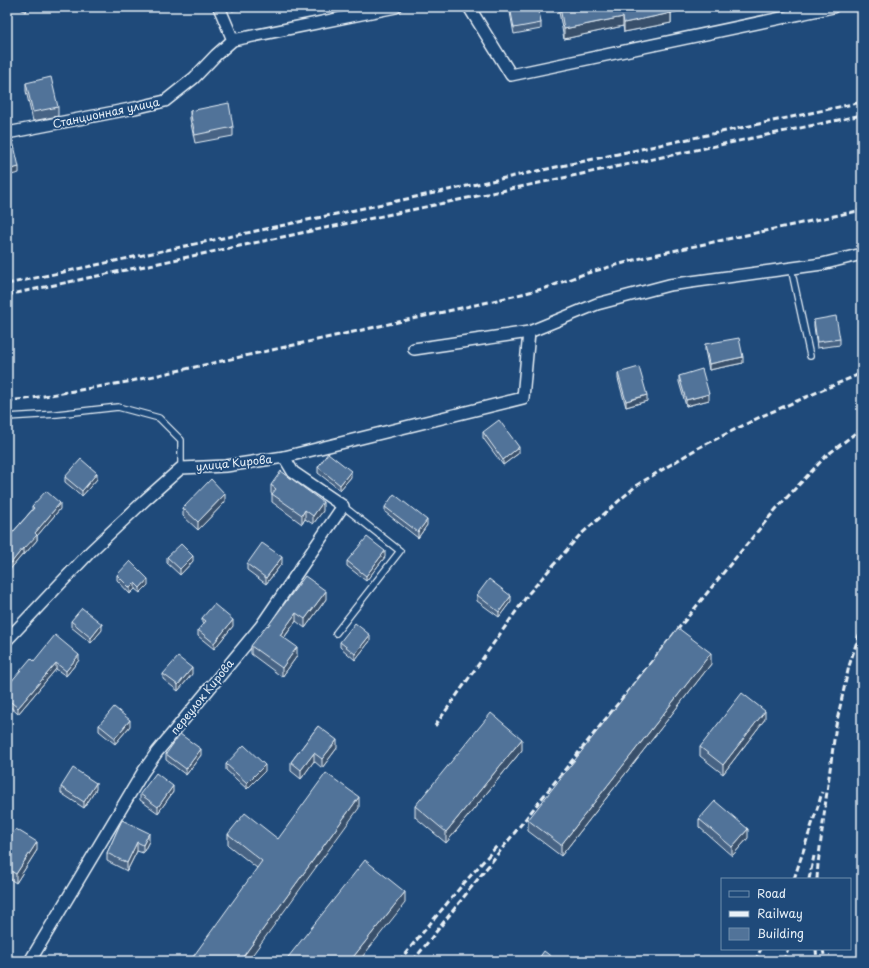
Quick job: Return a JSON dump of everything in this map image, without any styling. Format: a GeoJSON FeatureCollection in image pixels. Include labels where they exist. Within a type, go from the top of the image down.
{"type":"FeatureCollection","features":[{"type":"Feature","properties":{"kind":"street"},"geometry":{"type":"LineString","coordinates":[[219,7],[233,40]]}},
{"type":"Feature","properties":{"kind":"street","name":"Станционная улица"},"geometry":{"type":"LineString","coordinates":[[7,133],[165,101],[194,78],[233,40],[396,7]]}},
{"type":"Feature","properties":{"kind":"street"},"geometry":{"type":"LineString","coordinates":[[469,7],[511,75],[828,8]]}},
{"type":"Feature","properties":{"kind":"street"},"geometry":{"type":"LineString","coordinates":[[414,349],[529,332],[597,304],[669,285],[822,264],[862,254]]}},
{"type":"Feature","properties":{"kind":"street","name":"улица Кирова"},"geometry":{"type":"LineString","coordinates":[[7,640],[91,551],[181,468],[226,466],[284,457],[523,398],[529,332]]}},
{"type":"Feature","properties":{"kind":"street"},"geometry":{"type":"LineString","coordinates":[[284,457],[293,472],[343,506]]}},
{"type":"Feature","properties":{"kind":"street","name":"переулок Кирова"},"geometry":{"type":"LineString","coordinates":[[30,961],[143,772],[157,752],[261,626],[343,506]]}},
{"type":"Feature","properties":{"kind":"lane"},"geometry":{"type":"LineString","coordinates":[[792,268],[810,356]]}},
{"type":"Feature","properties":{"kind":"lane"},"geometry":{"type":"LineString","coordinates":[[7,417],[56,414],[118,407],[159,418],[181,440],[181,468]]}},
{"type":"Feature","properties":{"kind":"lane"},"geometry":{"type":"LineString","coordinates":[[336,633],[400,551],[343,506]]}},
{"type":"Feature","properties":{"kind":"building"},"geometry":{"type":"Polygon","coordinates":[[[510,7],[538,7],[541,23],[514,28],[510,7]]]}},
{"type":"Feature","properties":{"kind":"building"},"geometry":{"type":"Polygon","coordinates":[[[560,7],[670,7],[671,13],[624,23],[623,17],[564,29],[560,7]]]}},
{"type":"Feature","properties":{"kind":"building"},"geometry":{"type":"Polygon","coordinates":[[[51,77],[58,107],[33,112],[26,83],[51,77]]]}},
{"type":"Feature","properties":{"kind":"building"},"geometry":{"type":"Polygon","coordinates":[[[229,103],[233,127],[195,135],[190,111],[229,103]]]}},
{"type":"Feature","properties":{"kind":"building"},"geometry":{"type":"Polygon","coordinates":[[[13,141],[19,167],[7,170],[7,143],[13,141]]]}},
{"type":"Feature","properties":{"kind":"building"},"geometry":{"type":"Polygon","coordinates":[[[836,316],[840,339],[817,342],[814,320],[836,316]]]}},
{"type":"Feature","properties":{"kind":"building"},"geometry":{"type":"Polygon","coordinates":[[[739,338],[743,357],[709,364],[705,344],[739,338]]]}},
{"type":"Feature","properties":{"kind":"building"},"geometry":{"type":"Polygon","coordinates":[[[639,367],[647,395],[626,401],[618,373],[639,367]]]}},
{"type":"Feature","properties":{"kind":"building"},"geometry":{"type":"Polygon","coordinates":[[[702,369],[709,394],[686,400],[679,376],[702,369]]]}},
{"type":"Feature","properties":{"kind":"building"},"geometry":{"type":"Polygon","coordinates":[[[499,420],[519,447],[503,460],[483,432],[499,420]]]}},
{"type":"Feature","properties":{"kind":"building"},"geometry":{"type":"Polygon","coordinates":[[[328,453],[351,471],[340,485],[318,467],[328,453]]]}},
{"type":"Feature","properties":{"kind":"building"},"geometry":{"type":"Polygon","coordinates":[[[81,459],[97,473],[82,491],[65,477],[81,459]]]}},
{"type":"Feature","properties":{"kind":"building"},"geometry":{"type":"Polygon","coordinates":[[[281,471],[323,502],[313,516],[305,510],[302,515],[272,494],[276,489],[271,485],[281,471]]]}},
{"type":"Feature","properties":{"kind":"building"},"geometry":{"type":"Polygon","coordinates":[[[211,479],[225,494],[198,522],[183,508],[211,479]]]}},
{"type":"Feature","properties":{"kind":"building"},"geometry":{"type":"Polygon","coordinates":[[[46,491],[60,503],[35,533],[37,535],[24,549],[23,548],[7,568],[7,539],[34,508],[32,506],[46,491]]]}},
{"type":"Feature","properties":{"kind":"building"},"geometry":{"type":"Polygon","coordinates":[[[394,494],[427,520],[418,532],[385,507],[394,494]]]}},
{"type":"Feature","properties":{"kind":"building"},"geometry":{"type":"Polygon","coordinates":[[[367,537],[385,551],[366,576],[347,561],[367,537]]]}},
{"type":"Feature","properties":{"kind":"building"},"geometry":{"type":"Polygon","coordinates":[[[262,543],[282,557],[266,578],[247,564],[262,543]]]}},
{"type":"Feature","properties":{"kind":"building"},"geometry":{"type":"Polygon","coordinates":[[[181,544],[193,556],[180,569],[167,557],[181,544]]]}},
{"type":"Feature","properties":{"kind":"building"},"geometry":{"type":"Polygon","coordinates":[[[130,561],[148,579],[140,588],[135,583],[130,588],[117,575],[130,561]]]}},
{"type":"Feature","properties":{"kind":"building"},"geometry":{"type":"Polygon","coordinates":[[[305,576],[326,591],[305,619],[296,613],[280,635],[297,647],[282,668],[251,646],[267,625],[268,626],[305,576]]]}},
{"type":"Feature","properties":{"kind":"building"},"geometry":{"type":"Polygon","coordinates":[[[489,579],[511,596],[499,612],[477,595],[489,579]]]}},
{"type":"Feature","properties":{"kind":"building"},"geometry":{"type":"Polygon","coordinates":[[[214,604],[233,620],[214,643],[198,630],[206,621],[202,618],[214,604]]]}},
{"type":"Feature","properties":{"kind":"building"},"geometry":{"type":"Polygon","coordinates":[[[82,608],[102,624],[91,638],[71,621],[82,608]]]}},
{"type":"Feature","properties":{"kind":"building"},"geometry":{"type":"Polygon","coordinates":[[[355,623],[370,635],[355,654],[340,642],[355,623]]]}},
{"type":"Feature","properties":{"kind":"building"},"geometry":{"type":"Polygon","coordinates":[[[678,628],[711,653],[561,845],[528,820],[678,628]]]}},
{"type":"Feature","properties":{"kind":"building"},"geometry":{"type":"Polygon","coordinates":[[[55,635],[79,655],[66,671],[56,663],[18,708],[7,699],[7,685],[31,658],[34,661],[55,635]]]}},
{"type":"Feature","properties":{"kind":"building"},"geometry":{"type":"Polygon","coordinates":[[[178,657],[192,668],[178,685],[163,674],[178,657]]]}},
{"type":"Feature","properties":{"kind":"building"},"geometry":{"type":"Polygon","coordinates":[[[742,693],[765,711],[723,765],[700,747],[742,693]]]}},
{"type":"Feature","properties":{"kind":"building"},"geometry":{"type":"Polygon","coordinates":[[[114,707],[130,720],[115,738],[99,725],[114,707]]]}},
{"type":"Feature","properties":{"kind":"building"},"geometry":{"type":"Polygon","coordinates":[[[491,713],[522,739],[446,832],[415,806],[491,713]]]}},
{"type":"Feature","properties":{"kind":"building"},"geometry":{"type":"Polygon","coordinates":[[[318,726],[337,740],[322,759],[314,753],[301,770],[291,762],[318,726]]]}},
{"type":"Feature","properties":{"kind":"building"},"geometry":{"type":"Polygon","coordinates":[[[180,734],[201,749],[186,769],[166,754],[180,734]]]}},
{"type":"Feature","properties":{"kind":"building"},"geometry":{"type":"Polygon","coordinates":[[[244,745],[265,765],[247,783],[226,764],[244,745]]]}},
{"type":"Feature","properties":{"kind":"building"},"geometry":{"type":"Polygon","coordinates":[[[73,768],[96,783],[84,802],[61,787],[73,768]]]}},
{"type":"Feature","properties":{"kind":"building"},"geometry":{"type":"Polygon","coordinates":[[[156,773],[173,786],[158,807],[140,794],[156,773]]]}},
{"type":"Feature","properties":{"kind":"building"},"geometry":{"type":"Polygon","coordinates":[[[326,773],[359,797],[240,961],[190,961],[262,861],[228,834],[245,813],[278,839],[326,773]]]}},
{"type":"Feature","properties":{"kind":"building"},"geometry":{"type":"Polygon","coordinates":[[[715,801],[748,829],[732,847],[699,819],[715,801]]]}},
{"type":"Feature","properties":{"kind":"building"},"geometry":{"type":"Polygon","coordinates":[[[122,820],[149,833],[143,845],[137,842],[127,863],[107,853],[122,820]]]}},
{"type":"Feature","properties":{"kind":"building"},"geometry":{"type":"Polygon","coordinates":[[[16,829],[37,842],[16,874],[7,869],[7,842],[16,829]]]}},
{"type":"Feature","properties":{"kind":"building"},"geometry":{"type":"Polygon","coordinates":[[[365,860],[405,892],[350,961],[285,961],[365,860]]]}},
{"type":"Feature","properties":{"kind":"building"},"geometry":{"type":"Polygon","coordinates":[[[544,951],[557,961],[537,961],[544,951]]]}},
{"type":"Feature","properties":{"kind":"railway"},"geometry":{"type":"LineString","coordinates":[[7,284],[862,102]]}},
{"type":"Feature","properties":{"kind":"railway"},"geometry":{"type":"LineString","coordinates":[[7,295],[862,115]]}},
{"type":"Feature","properties":{"kind":"railway"},"geometry":{"type":"LineString","coordinates":[[7,401],[127,382],[493,301],[546,288],[584,274],[649,256],[862,210]]}},
{"type":"Feature","properties":{"kind":"railway"},"geometry":{"type":"LineString","coordinates":[[435,726],[529,593],[579,536],[637,485],[698,448],[762,416],[862,373]]}},
{"type":"Feature","properties":{"kind":"railway"},"geometry":{"type":"LineString","coordinates":[[413,961],[546,793],[776,509],[826,456],[862,428]]}},
{"type":"Feature","properties":{"kind":"railway"},"geometry":{"type":"LineString","coordinates":[[817,878],[836,725],[849,666],[862,626]]}},
{"type":"Feature","properties":{"kind":"railway"},"geometry":{"type":"LineString","coordinates":[[794,878],[822,792]]}},
{"type":"Feature","properties":{"kind":"railway"},"geometry":{"type":"LineString","coordinates":[[399,961],[497,846]]}},
{"type":"Feature","properties":{"kind":"railway"},"geometry":{"type":"LineString","coordinates":[[809,878],[814,856]]}},
{"type":"Feature","properties":{"kind":"railway"},"geometry":{"type":"LineString","coordinates":[[755,961],[760,950]]}},
{"type":"Feature","properties":{"kind":"railway"},"geometry":{"type":"LineString","coordinates":[[783,961],[788,950]]}},
{"type":"Feature","properties":{"kind":"railway"},"geometry":{"type":"LineString","coordinates":[[816,950],[817,961]]}},
{"type":"Feature","properties":{"kind":"railway"},"geometry":{"type":"LineString","coordinates":[[823,950],[825,961]]}}]}
